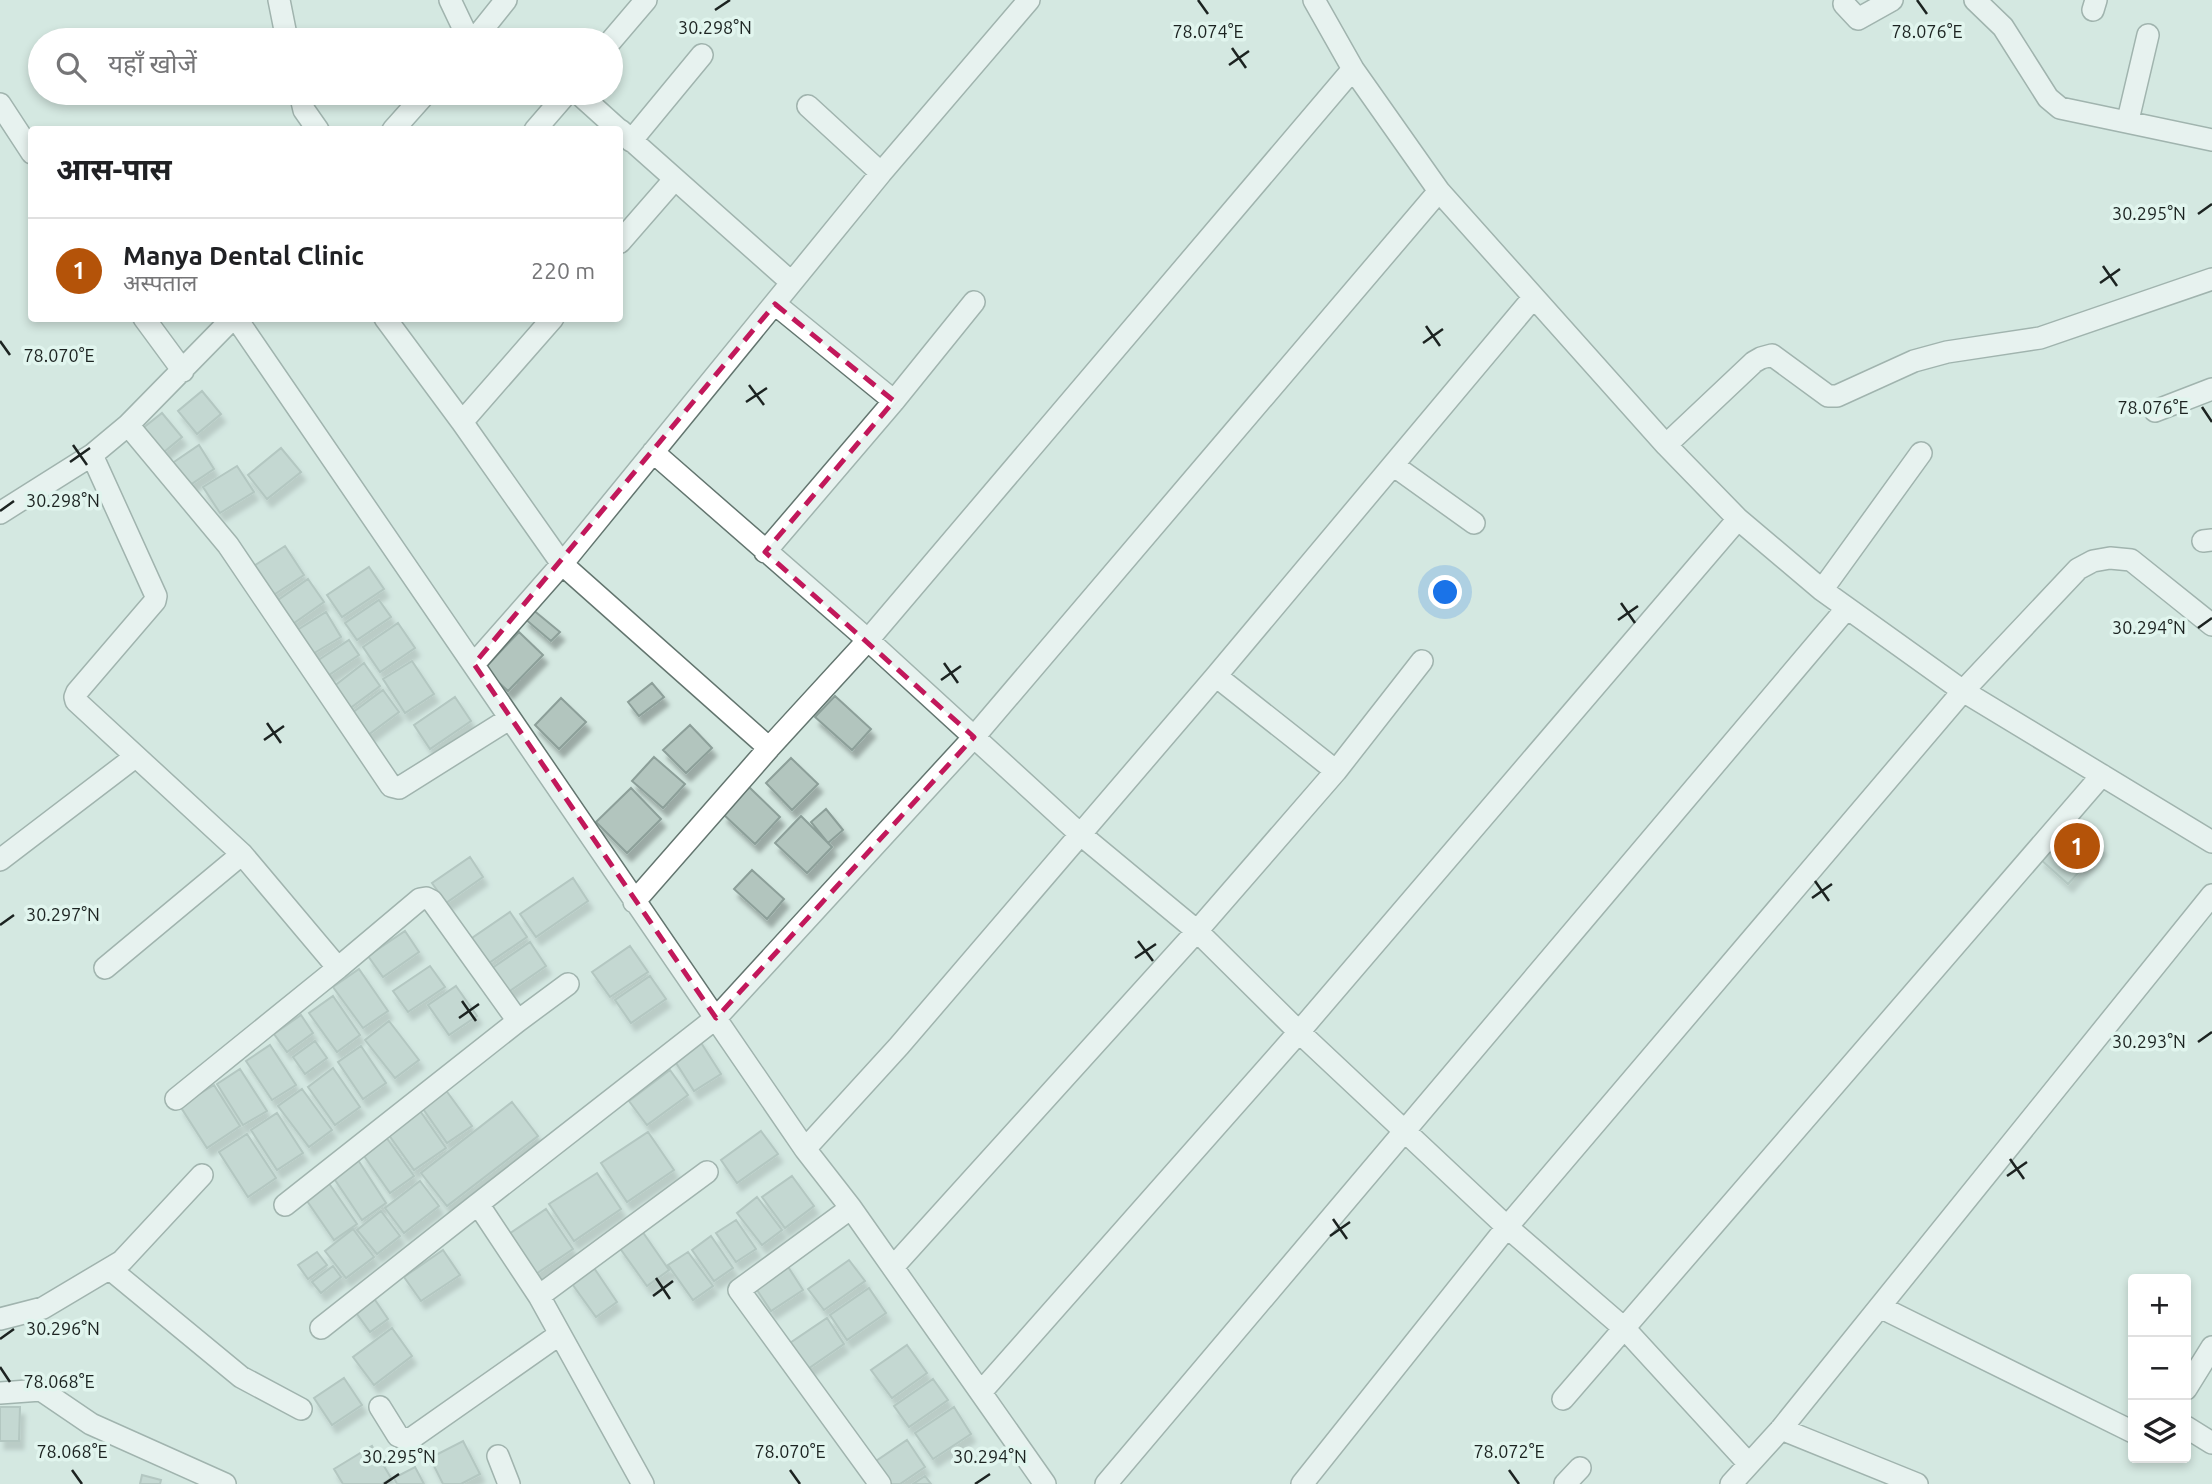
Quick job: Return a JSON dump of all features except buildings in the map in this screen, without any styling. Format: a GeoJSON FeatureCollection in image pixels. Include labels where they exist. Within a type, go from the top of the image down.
{"type":"FeatureCollection","features":[{"type":"Feature","properties":{"kind":"street"},"geometry":{"type":"LineString","coordinates":[[279,0],[285,28]]}},
{"type":"Feature","properties":{"kind":"street"},"geometry":{"type":"LineString","coordinates":[[450,0],[465,28]]}},
{"type":"Feature","properties":{"kind":"street"},"geometry":{"type":"LineString","coordinates":[[482,28],[506,0]]}},
{"type":"Feature","properties":{"kind":"street"},"geometry":{"type":"LineString","coordinates":[[622,28],[646,0]]}},
{"type":"Feature","properties":{"kind":"street"},"geometry":{"type":"LineString","coordinates":[[474,663],[562,564],[881,173],[1029,0]]}},
{"type":"Feature","properties":{"kind":"street"},"geometry":{"type":"LineString","coordinates":[[1314,0],[1353,69],[1439,191],[1666,445],[1738,519],[1822,590],[1963,691],[2212,842]]}},
{"type":"Feature","properties":{"kind":"street"},"geometry":{"type":"LineString","coordinates":[[1844,4],[1858,19],[1892,0]]}},
{"type":"Feature","properties":{"kind":"street"},"geometry":{"type":"LineString","coordinates":[[1975,0],[2003,27],[2053,103],[2060,108],[2128,120],[2212,140]]}},
{"type":"Feature","properties":{"kind":"street"},"geometry":{"type":"LineString","coordinates":[[2128,120],[2148,35]]}},
{"type":"Feature","properties":{"kind":"street"},"geometry":{"type":"LineString","coordinates":[[702,55],[623,134],[791,282]]}},
{"type":"Feature","properties":{"kind":"street"},"geometry":{"type":"LineString","coordinates":[[634,902],[868,640],[1353,69]]}},
{"type":"Feature","properties":{"kind":"street"},"geometry":{"type":"LineString","coordinates":[[0,104],[28,147]]}},
{"type":"Feature","properties":{"kind":"street"},"geometry":{"type":"LineString","coordinates":[[303,105],[315,126]]}},
{"type":"Feature","properties":{"kind":"street"},"geometry":{"type":"LineString","coordinates":[[397,126],[415,105]]}},
{"type":"Feature","properties":{"kind":"street"},"geometry":{"type":"LineString","coordinates":[[538,126],[557,105]]}},
{"type":"Feature","properties":{"kind":"street"},"geometry":{"type":"LineString","coordinates":[[591,105],[614,126]]}},
{"type":"Feature","properties":{"kind":"street"},"geometry":{"type":"LineString","coordinates":[[808,106],[881,173]]}},
{"type":"Feature","properties":{"kind":"street"},"geometry":{"type":"LineString","coordinates":[[623,239],[674,180]]}},
{"type":"Feature","properties":{"kind":"street"},"geometry":{"type":"LineString","coordinates":[[321,1328],[716,1018],[974,737],[1439,191]]}},
{"type":"Feature","properties":{"kind":"street"},"geometry":{"type":"LineString","coordinates":[[1666,445],[1754,362],[1767,356],[1772,355],[1828,396],[1837,397],[1914,361],[1947,352],[2040,338],[2212,279]]}},
{"type":"Feature","properties":{"kind":"street"},"geometry":{"type":"LineString","coordinates":[[805,1149],[899,1046],[1216,676],[1533,298]]}},
{"type":"Feature","properties":{"kind":"street"},"geometry":{"type":"LineString","coordinates":[[765,552],[894,401],[974,302]]}},
{"type":"Feature","properties":{"kind":"street"},"geometry":{"type":"LineString","coordinates":[[775,304],[894,401]]}},
{"type":"Feature","properties":{"kind":"street"},"geometry":{"type":"LineString","coordinates":[[147,322],[183,371]]}},
{"type":"Feature","properties":{"kind":"street"},"geometry":{"type":"LineString","coordinates":[[0,513],[92,455],[128,425],[231,322]]}},
{"type":"Feature","properties":{"kind":"street"},"geometry":{"type":"LineString","coordinates":[[238,322],[805,1149],[851,1208],[981,1392],[1037,1481]]}},
{"type":"Feature","properties":{"kind":"street"},"geometry":{"type":"LineString","coordinates":[[388,322],[562,564],[769,748]]}},
{"type":"Feature","properties":{"kind":"street"},"geometry":{"type":"LineString","coordinates":[[462,422],[550,322]]}},
{"type":"Feature","properties":{"kind":"street"},"geometry":{"type":"LineString","coordinates":[[2155,411],[2212,389]]}},
{"type":"Feature","properties":{"kind":"street"},"geometry":{"type":"LineString","coordinates":[[128,425],[228,545],[391,786],[399,788],[509,719]]}},
{"type":"Feature","properties":{"kind":"street"},"geometry":{"type":"LineString","coordinates":[[653,452],[868,640],[1080,834],[1197,931],[1299,1032],[1507,1227],[1625,1329],[1748,1463]]}},
{"type":"Feature","properties":{"kind":"street"},"geometry":{"type":"LineString","coordinates":[[1822,590],[1921,453]]}},
{"type":"Feature","properties":{"kind":"street"},"geometry":{"type":"LineString","coordinates":[[92,455],[156,596],[155,601],[75,697],[76,701],[242,854],[338,968]]}},
{"type":"Feature","properties":{"kind":"street"},"geometry":{"type":"LineString","coordinates":[[1392,465],[1474,523]]}},
{"type":"Feature","properties":{"kind":"street"},"geometry":{"type":"LineString","coordinates":[[981,1392],[1299,1032],[1738,519]]}},
{"type":"Feature","properties":{"kind":"street"},"geometry":{"type":"LineString","coordinates":[[1302,1484],[1507,1227],[1963,691],[2078,569],[2093,561],[2110,558],[2131,559],[2212,625]]}},
{"type":"Feature","properties":{"kind":"street"},"geometry":{"type":"LineString","coordinates":[[1106,1484],[1847,608]]}},
{"type":"Feature","properties":{"kind":"street"},"geometry":{"type":"LineString","coordinates":[[893,1268],[1197,931],[1336,771],[1422,661]]}},
{"type":"Feature","properties":{"kind":"street"},"geometry":{"type":"LineString","coordinates":[[1216,676],[1336,771]]}},
{"type":"Feature","properties":{"kind":"street"},"geometry":{"type":"LineString","coordinates":[[0,860],[135,757]]}},
{"type":"Feature","properties":{"kind":"street"},"geometry":{"type":"LineString","coordinates":[[1563,1399],[2102,775]]}},
{"type":"Feature","properties":{"kind":"street"},"geometry":{"type":"LineString","coordinates":[[105,968],[242,854]]}},
{"type":"Feature","properties":{"kind":"street"},"geometry":{"type":"LineString","coordinates":[[1731,1484],[1781,1429],[2212,895]]}},
{"type":"Feature","properties":{"kind":"street"},"geometry":{"type":"LineString","coordinates":[[176,1099],[420,900],[426,898],[432,901],[518,1021]]}},
{"type":"Feature","properties":{"kind":"street"},"geometry":{"type":"LineString","coordinates":[[285,1205],[568,984]]}},
{"type":"Feature","properties":{"kind":"street"},"geometry":{"type":"LineString","coordinates":[[539,1296],[707,1172]]}},
{"type":"Feature","properties":{"kind":"street"},"geometry":{"type":"LineString","coordinates":[[0,1319],[43,1308],[122,1261],[202,1175]]}},
{"type":"Feature","properties":{"kind":"street"},"geometry":{"type":"LineString","coordinates":[[478,1204],[539,1296],[643,1484]]}},
{"type":"Feature","properties":{"kind":"street"},"geometry":{"type":"LineString","coordinates":[[851,1208],[739,1291],[880,1484]]}},
{"type":"Feature","properties":{"kind":"street"},"geometry":{"type":"LineString","coordinates":[[110,1269],[241,1377],[301,1409]]}},
{"type":"Feature","properties":{"kind":"street"},"geometry":{"type":"LineString","coordinates":[[1880,1307],[2128,1430]]}},
{"type":"Feature","properties":{"kind":"street"},"geometry":{"type":"LineString","coordinates":[[380,1407],[398,1436],[409,1440],[560,1334]]}},
{"type":"Feature","properties":{"kind":"street"},"geometry":{"type":"LineString","coordinates":[[2191,1381],[2212,1347]]}},
{"type":"Feature","properties":{"kind":"street"},"geometry":{"type":"LineString","coordinates":[[0,1393],[41,1390],[92,1424],[225,1484]]}},
{"type":"Feature","properties":{"kind":"street"},"geometry":{"type":"LineString","coordinates":[[1781,1429],[1917,1484]]}},
{"type":"Feature","properties":{"kind":"street"},"geometry":{"type":"LineString","coordinates":[[2191,1430],[2212,1443]]}},
{"type":"Feature","properties":{"kind":"street"},"geometry":{"type":"LineString","coordinates":[[498,1456],[509,1484]]}},
{"type":"Feature","properties":{"kind":"street"},"geometry":{"type":"LineString","coordinates":[[1565,1484],[1580,1468]]}},
{"type":"Feature","properties":{"kind":"highlighted area"},"geometry":{"type":"Polygon","coordinates":[[[775,304],[894,401],[765,552],[974,737],[716,1018],[474,664],[775,304]]]}},
{"type":"Feature","properties":{"kind":"place","name":"Manya Dental Clinic"},"geometry":{"type":"Point","coordinates":[2077,846]}}]}
